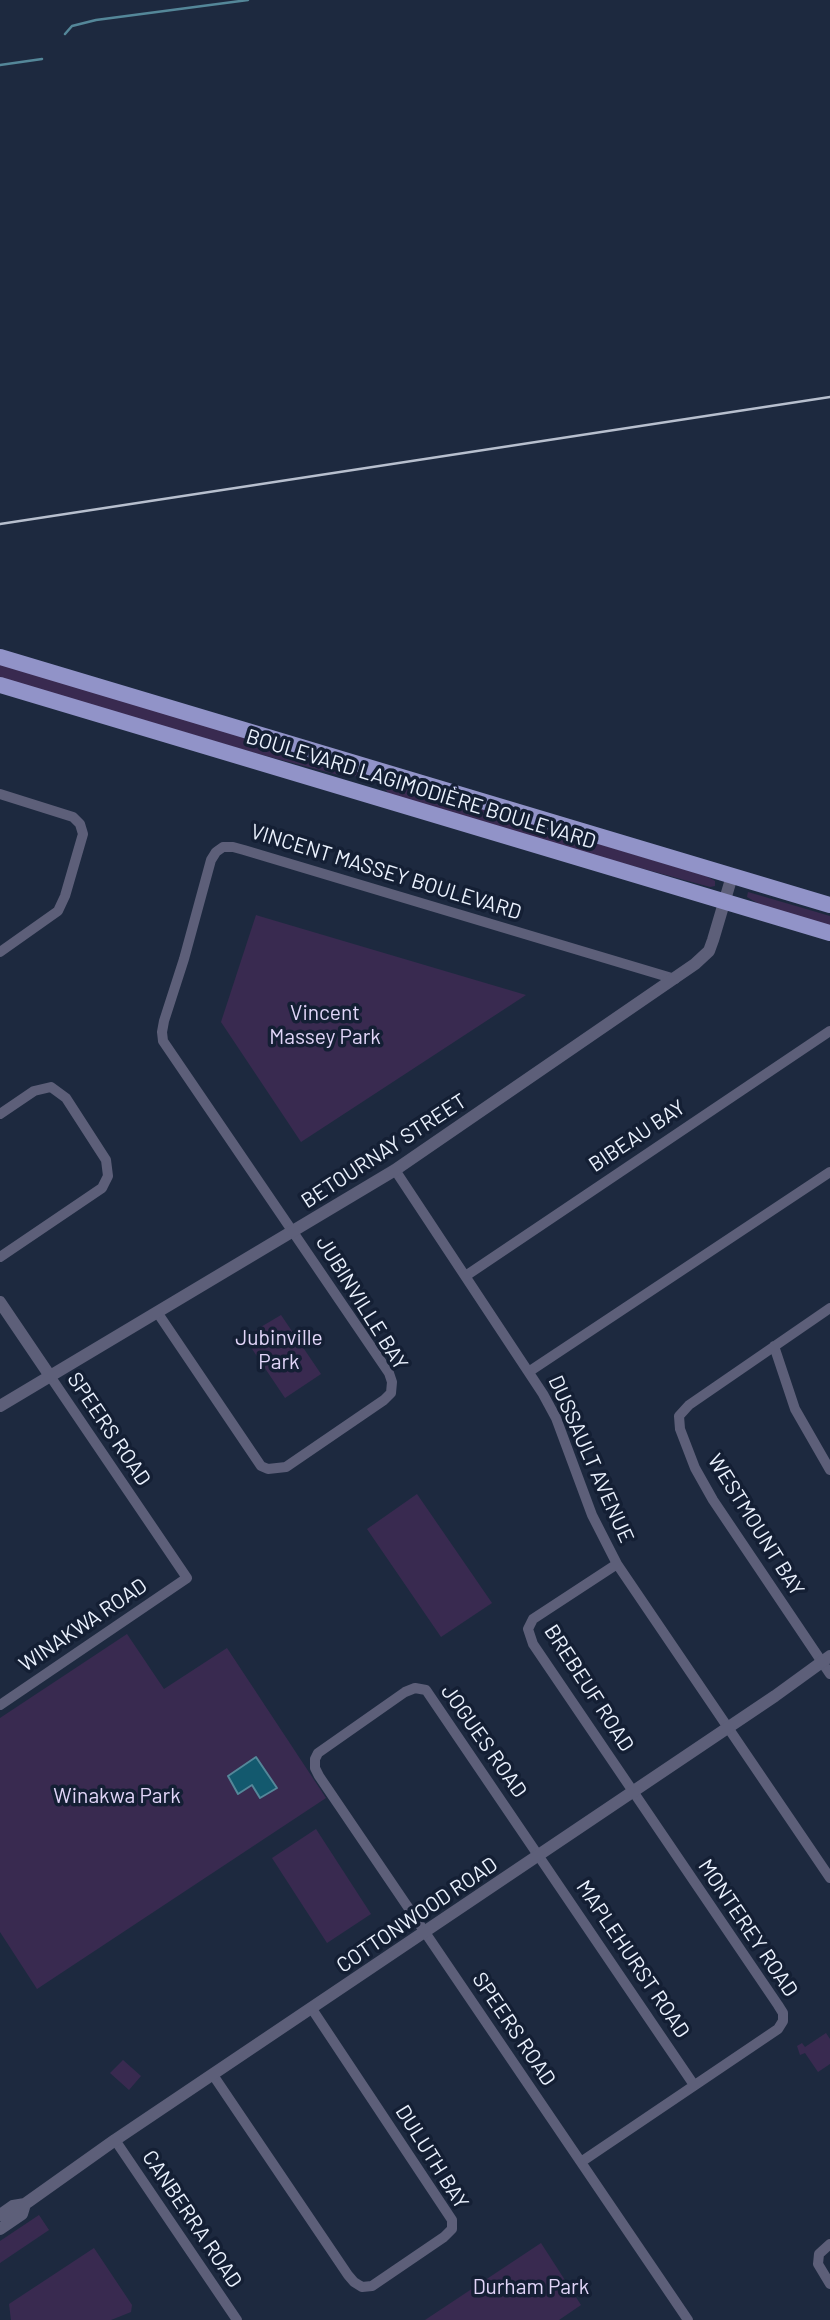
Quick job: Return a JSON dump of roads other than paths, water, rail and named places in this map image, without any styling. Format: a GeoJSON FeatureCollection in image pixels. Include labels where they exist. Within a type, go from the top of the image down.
{"type":"FeatureCollection","features":[{"type":"Feature","properties":{"kind":"main road","name":"BOULEVARD LAGIMODIÈRE BOULEVARD"},"geometry":{"type":"LineString","coordinates":[[0,657],[830,905]]}},
{"type":"Feature","properties":{"kind":"main road","name":"BOULEVARD LAGIMODIÈRE BOULEVARD"},"geometry":{"type":"LineString","coordinates":[[0,685],[830,933]]}},
{"type":"Feature","properties":{"kind":"main road"},"geometry":{"type":"LineString","coordinates":[[366,794],[374,769]]}},
{"type":"Feature","properties":{"kind":"street"},"geometry":{"type":"LineString","coordinates":[[0,794],[73,817],[80,824],[83,834],[58,911],[0,952]]}},
{"type":"Feature","properties":{"kind":"street","name":"VINCENT MASSEY BOULEVARD"},"geometry":{"type":"LineString","coordinates":[[293,1231],[163,1041],[164,1021],[211,860],[223,847],[244,850],[674,979]]}},
{"type":"Feature","properties":{"kind":"street","name":"BETOURNAY STREET"},"geometry":{"type":"LineString","coordinates":[[0,1406],[395,1170],[695,964],[709,951],[732,876]]}},
{"type":"Feature","properties":{"kind":"street","name":"BIBEAU BAY"},"geometry":{"type":"LineString","coordinates":[[467,1275],[830,1031]]}},
{"type":"Feature","properties":{"kind":"street"},"geometry":{"type":"LineString","coordinates":[[0,1114],[34,1091],[51,1087],[65,1098],[106,1160],[108,1176],[102,1188],[0,1257]]}},
{"type":"Feature","properties":{"kind":"street","name":"DUSSAULT AVENUE"},"geometry":{"type":"LineString","coordinates":[[395,1170],[530,1371],[556,1418],[592,1515],[617,1564],[830,1878]]}},
{"type":"Feature","properties":{"kind":"street"},"geometry":{"type":"LineString","coordinates":[[530,1371],[830,1171]]}},
{"type":"Feature","properties":{"kind":"street","name":"JUBINVILLE BAY"},"geometry":{"type":"LineString","coordinates":[[157,1312],[261,1466],[275,1470],[286,1467],[384,1400],[391,1393],[392,1382],[389,1373],[293,1231]]}},
{"type":"Feature","properties":{"kind":"street","name":"SPEERS ROAD"},"geometry":{"type":"LineString","coordinates":[[0,1302],[187,1578]]}},
{"type":"Feature","properties":{"kind":"street","name":"WESTMOUNT BAY"},"geometry":{"type":"LineString","coordinates":[[828,1664],[713,1500],[695,1468],[680,1429],[679,1416],[689,1405],[830,1308]]}},
{"type":"Feature","properties":{"kind":"street"},"geometry":{"type":"LineString","coordinates":[[774,1346],[803,1427],[830,1470]]}},
{"type":"Feature","properties":{"kind":"street","name":"BREBEUF ROAD"},"geometry":{"type":"LineString","coordinates":[[617,1564],[533,1619],[528,1629],[533,1644],[634,1792]]}},
{"type":"Feature","properties":{"kind":"street","name":"WINAKWA ROAD"},"geometry":{"type":"LineString","coordinates":[[0,1705],[187,1578]]}},
{"type":"Feature","properties":{"kind":"street","name":"COTTONWOOD ROAD"},"geometry":{"type":"LineString","coordinates":[[0,2215],[13,2206],[25,2204],[115,2140],[728,1728],[828,1664]]}},
{"type":"Feature","properties":{"kind":"street","name":"JOGUES ROAD"},"geometry":{"type":"LineString","coordinates":[[315,1759],[323,1749],[405,1692],[415,1688],[426,1690],[539,1855]]}},
{"type":"Feature","properties":{"kind":"street","name":"SPEERS ROAD"},"geometry":{"type":"LineString","coordinates":[[315,1759],[319,1776],[688,2320]]}},
{"type":"Feature","properties":{"kind":"street","name":"MONTEREY ROAD"},"geometry":{"type":"LineString","coordinates":[[581,2162],[778,2029],[783,2021],[783,2012],[634,1792]]}},
{"type":"Feature","properties":{"kind":"street","name":"MAPLEHURST ROAD"},"geometry":{"type":"LineString","coordinates":[[539,1855],[694,2085]]}},
{"type":"Feature","properties":{"kind":"street","name":"DULUTH BAY"},"geometry":{"type":"LineString","coordinates":[[212,2075],[348,2275],[362,2287],[372,2286],[444,2238],[452,2229],[453,2220],[312,2010]]}},
{"type":"Feature","properties":{"kind":"street","name":"CANBERRA ROAD"},"geometry":{"type":"LineString","coordinates":[[115,2140],[237,2320]]}},
{"type":"Feature","properties":{"kind":"street","name":"COTTONWOOD ROAD"},"geometry":{"type":"LineString","coordinates":[[0,2229],[22,2214],[25,2204]]}},
{"type":"Feature","properties":{"kind":"street"},"geometry":{"type":"LineString","coordinates":[[830,2244],[819,2254],[818,2264],[830,2284]]}},
{"type":"Feature","properties":{"kind":"water"},"geometry":{"type":"Polygon","coordinates":[[[256,1757],[277,1788],[260,1798],[252,1785],[238,1794],[228,1776],[256,1757]]]}},
{"type":"Feature","properties":{"kind":"waterway"},"geometry":{"type":"LineString","coordinates":[[65,34],[72,26],[96,20],[248,0]]}},
{"type":"Feature","properties":{"kind":"waterway"},"geometry":{"type":"LineString","coordinates":[[0,65],[42,59]]}},
{"type":"Feature","properties":{"kind":"railway"},"geometry":{"type":"LineString","coordinates":[[0,524],[830,397]]}},
{"type":"Feature","properties":{"kind":"park label","name":"Vincent Massey Park"},"geometry":{"type":"Point","coordinates":[325,1025]}},
{"type":"Feature","properties":{"kind":"park label","name":"Jubinville Park"},"geometry":{"type":"Point","coordinates":[279,1350]}},
{"type":"Feature","properties":{"kind":"park label","name":"Winakwa Park"},"geometry":{"type":"Point","coordinates":[117,1796]}},
{"type":"Feature","properties":{"kind":"park label","name":"Durham Park"},"geometry":{"type":"Point","coordinates":[531,2287]}}]}
